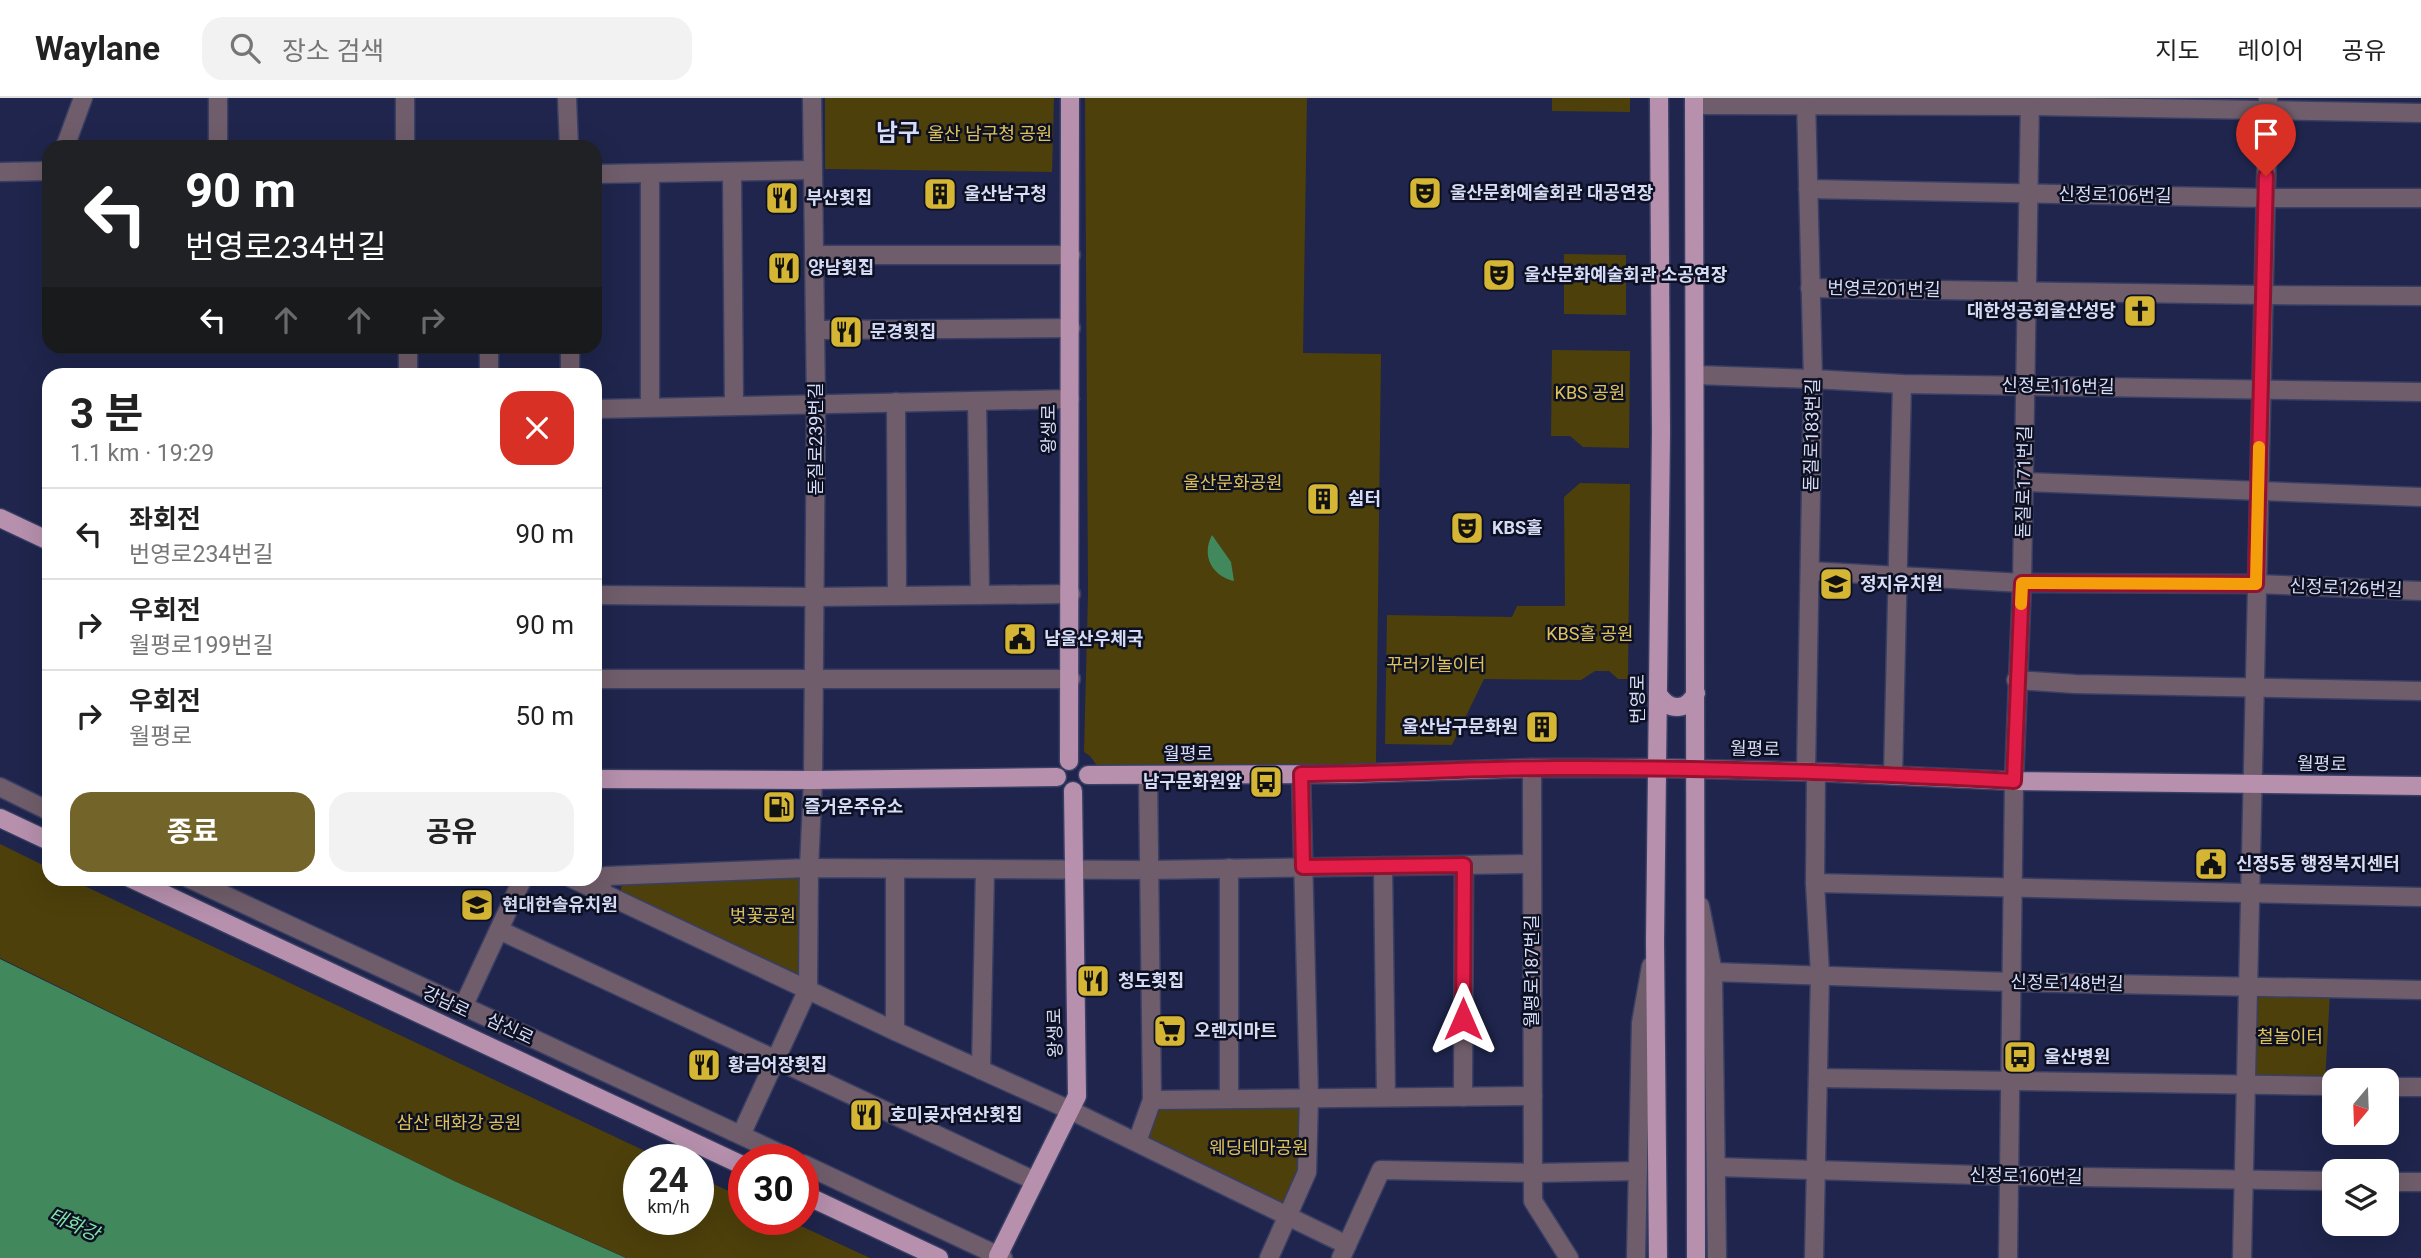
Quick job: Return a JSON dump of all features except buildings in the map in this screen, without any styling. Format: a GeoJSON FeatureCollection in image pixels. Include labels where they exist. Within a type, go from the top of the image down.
{"type":"FeatureCollection","features":[{"type":"Feature","properties":{"kind":"main road","name":"왕생로"},"geometry":{"type":"LineString","coordinates":[[1069,761],[1070,98]]}},
{"type":"Feature","properties":{"kind":"main road","name":"번영로"},"geometry":{"type":"LineString","coordinates":[[1658,1258],[1655,942],[1661,443],[1659,98]]}},
{"type":"Feature","properties":{"kind":"main road"},"geometry":{"type":"LineString","coordinates":[[1694,102],[1696,1258]]}},
{"type":"Feature","properties":{"kind":"main road"},"geometry":{"type":"LineString","coordinates":[[0,518],[42,538]]}},
{"type":"Feature","properties":{"kind":"main road"},"geometry":{"type":"LineString","coordinates":[[1658,694],[1669,706],[1677,708],[1692,701],[1696,693]]}},
{"type":"Feature","properties":{"kind":"main road"},"geometry":{"type":"LineString","coordinates":[[1069,761],[1081,763],[1087,768],[1088,775],[1086,785],[1073,791],[1063,788],[1057,777],[1061,765],[1069,761]]}},
{"type":"Feature","properties":{"kind":"main road","name":"월평로"},"geometry":{"type":"LineString","coordinates":[[1088,775],[1658,768],[1811,771],[2014,781],[2421,786]]}},
{"type":"Feature","properties":{"kind":"main road"},"geometry":{"type":"LineString","coordinates":[[602,779],[1057,777]]}},
{"type":"Feature","properties":{"kind":"main road","name":"왕생로"},"geometry":{"type":"LineString","coordinates":[[1000,1257],[1077,1096],[1073,791]]}},
{"type":"Feature","properties":{"kind":"main road"},"geometry":{"type":"LineString","coordinates":[[0,818],[42,838]]}},
{"type":"Feature","properties":{"kind":"main road","name":"강남로"},"geometry":{"type":"LineString","coordinates":[[147,886],[728,1158]]}},
{"type":"Feature","properties":{"kind":"main road"},"geometry":{"type":"LineString","coordinates":[[819,1202],[939,1258]]}},
{"type":"Feature","properties":{"kind":"street"},"geometry":{"type":"LineString","coordinates":[[68,140],[83,98]]}},
{"type":"Feature","properties":{"kind":"street"},"geometry":{"type":"LineString","coordinates":[[218,140],[219,98]]}},
{"type":"Feature","properties":{"kind":"street"},"geometry":{"type":"LineString","coordinates":[[405,98],[405,140]]}},
{"type":"Feature","properties":{"kind":"street"},"geometry":{"type":"LineString","coordinates":[[567,98],[569,140]]}},
{"type":"Feature","properties":{"kind":"street","name":"돋질로239번길"},"geometry":{"type":"LineString","coordinates":[[808,989],[813,780],[816,404],[812,98]]}},
{"type":"Feature","properties":{"kind":"street"},"geometry":{"type":"LineString","coordinates":[[1694,102],[2268,105],[2421,113]]}},
{"type":"Feature","properties":{"kind":"street","name":"돋질로183번길"},"geometry":{"type":"LineString","coordinates":[[1807,102],[1813,379],[1811,771],[1820,974],[1814,1258]]}},
{"type":"Feature","properties":{"kind":"street","name":"돋질로171번길"},"geometry":{"type":"LineString","coordinates":[[2008,1258],[2014,781],[2022,583],[2030,102]]}},
{"type":"Feature","properties":{"kind":"street"},"geometry":{"type":"LineString","coordinates":[[2242,1258],[2268,105]]}},
{"type":"Feature","properties":{"kind":"street"},"geometry":{"type":"LineString","coordinates":[[602,174],[812,170]]}},
{"type":"Feature","properties":{"kind":"street"},"geometry":{"type":"LineString","coordinates":[[0,172],[42,171]]}},
{"type":"Feature","properties":{"kind":"street"},"geometry":{"type":"LineString","coordinates":[[732,172],[734,406]]}},
{"type":"Feature","properties":{"kind":"street"},"geometry":{"type":"LineString","coordinates":[[650,173],[650,407]]}},
{"type":"Feature","properties":{"kind":"street","name":"신정로106번길"},"geometry":{"type":"LineString","coordinates":[[1808,189],[2265,198],[2421,198]]}},
{"type":"Feature","properties":{"kind":"street"},"geometry":{"type":"LineString","coordinates":[[814,255],[1071,254]]}},
{"type":"Feature","properties":{"kind":"street","name":"번영로201번길"},"geometry":{"type":"LineString","coordinates":[[1810,288],[2421,296]]}},
{"type":"Feature","properties":{"kind":"street"},"geometry":{"type":"LineString","coordinates":[[815,330],[1071,328]]}},
{"type":"Feature","properties":{"kind":"street","name":"신정로116번길"},"geometry":{"type":"LineString","coordinates":[[1696,375],[1902,384],[2421,392]]}},
{"type":"Feature","properties":{"kind":"street"},"geometry":{"type":"LineString","coordinates":[[1893,775],[1902,384]]}},
{"type":"Feature","properties":{"kind":"street"},"geometry":{"type":"LineString","coordinates":[[602,409],[1070,399]]}},
{"type":"Feature","properties":{"kind":"street"},"geometry":{"type":"LineString","coordinates":[[977,401],[980,595]]}},
{"type":"Feature","properties":{"kind":"street"},"geometry":{"type":"LineString","coordinates":[[896,402],[897,596]]}},
{"type":"Feature","properties":{"kind":"street"},"geometry":{"type":"LineString","coordinates":[[2024,482],[2421,497]]}},
{"type":"Feature","properties":{"kind":"street","name":"신정로126번길"},"geometry":{"type":"LineString","coordinates":[[1810,571],[2022,583],[2256,584],[2421,591]]}},
{"type":"Feature","properties":{"kind":"street"},"geometry":{"type":"LineString","coordinates":[[602,595],[815,597],[1070,593]]}},
{"type":"Feature","properties":{"kind":"street"},"geometry":{"type":"LineString","coordinates":[[602,679],[1070,679]]}},
{"type":"Feature","properties":{"kind":"street"},"geometry":{"type":"LineString","coordinates":[[2016,680],[2075,684],[2421,691]]}},
{"type":"Feature","properties":{"kind":"street","name":"월평로187번길"},"geometry":{"type":"LineString","coordinates":[[1532,768],[1534,1201],[1569,1258]]}},
{"type":"Feature","properties":{"kind":"street"},"geometry":{"type":"LineString","coordinates":[[1269,1258],[1307,1172],[1309,1098],[1301,774]]}},
{"type":"Feature","properties":{"kind":"street"},"geometry":{"type":"LineString","coordinates":[[1137,1142],[1152,1100],[1148,775]]}},
{"type":"Feature","properties":{"kind":"street"},"geometry":{"type":"LineString","coordinates":[[0,787],[42,808]]}},
{"type":"Feature","properties":{"kind":"street"},"geometry":{"type":"LineString","coordinates":[[602,884],[606,876],[809,868],[1149,870],[1532,864]]}},
{"type":"Feature","properties":{"kind":"street"},"geometry":{"type":"LineString","coordinates":[[1463,1097],[1464,865]]}},
{"type":"Feature","properties":{"kind":"street"},"geometry":{"type":"LineString","coordinates":[[1383,866],[1385,1097]]}},
{"type":"Feature","properties":{"kind":"street"},"geometry":{"type":"LineString","coordinates":[[1228,868],[1229,1099]]}},
{"type":"Feature","properties":{"kind":"street"},"geometry":{"type":"LineString","coordinates":[[895,869],[895,1031]]}},
{"type":"Feature","properties":{"kind":"street"},"geometry":{"type":"LineString","coordinates":[[981,1070],[985,870]]}},
{"type":"Feature","properties":{"kind":"street"},"geometry":{"type":"LineString","coordinates":[[1815,883],[2421,897]]}},
{"type":"Feature","properties":{"kind":"street","name":"삼신로"},"geometry":{"type":"LineString","coordinates":[[205,886],[760,1144]]}},
{"type":"Feature","properties":{"kind":"street"},"geometry":{"type":"LineString","coordinates":[[463,1007],[519,886]]}},
{"type":"Feature","properties":{"kind":"street"},"geometry":{"type":"LineString","coordinates":[[586,886],[1137,1142],[1287,1216],[1344,1252],[1381,1170],[1533,1173],[1638,1171]]}},
{"type":"Feature","properties":{"kind":"street"},"geometry":{"type":"LineString","coordinates":[[598,892],[601,886]]}},
{"type":"Feature","properties":{"kind":"street"},"geometry":{"type":"LineString","coordinates":[[1696,889],[1713,972],[1717,1258]]}},
{"type":"Feature","properties":{"kind":"street"},"geometry":{"type":"LineString","coordinates":[[499,930],[1035,1181]]}},
{"type":"Feature","properties":{"kind":"street"},"geometry":{"type":"LineString","coordinates":[[1636,1258],[1641,1023],[1655,942]]}},
{"type":"Feature","properties":{"kind":"street","name":"신정로148번길"},"geometry":{"type":"LineString","coordinates":[[1713,972],[2012,982],[2421,990]]}},
{"type":"Feature","properties":{"kind":"street"},"geometry":{"type":"LineString","coordinates":[[741,1135],[808,989]]}},
{"type":"Feature","properties":{"kind":"street"},"geometry":{"type":"LineString","coordinates":[[1818,1078],[2322,1086]]}},
{"type":"Feature","properties":{"kind":"street"},"geometry":{"type":"LineString","coordinates":[[2399,1087],[2421,1087]]}},
{"type":"Feature","properties":{"kind":"street"},"geometry":{"type":"LineString","coordinates":[[1152,1100],[1533,1096]]}},
{"type":"Feature","properties":{"kind":"street","name":"신정로160번길"},"geometry":{"type":"LineString","coordinates":[[1717,1167],[2010,1176],[2322,1181]]}},
{"type":"Feature","properties":{"kind":"street"},"geometry":{"type":"LineString","coordinates":[[819,1172],[1000,1257]]}},
{"type":"Feature","properties":{"kind":"street"},"geometry":{"type":"LineString","coordinates":[[2399,1182],[2421,1182]]}},
{"type":"Feature","properties":{"kind":"green space","name":"울산 남구청 공원"},"geometry":{"type":"Polygon","coordinates":[[[825,98],[1054,98],[1052,172],[825,169],[825,98]]]}},
{"type":"Feature","properties":{"kind":"green space","name":"울산문화공원"},"geometry":{"type":"Polygon","coordinates":[[[1085,98],[1307,98],[1303,353],[1381,354],[1376,765],[1098,767],[1084,752],[1088,594],[1085,98]]]}},
{"type":"Feature","properties":{"kind":"green space"},"geometry":{"type":"Polygon","coordinates":[[[1552,98],[1630,98],[1630,112],[1552,111],[1552,98]]]}},
{"type":"Feature","properties":{"kind":"green space"},"geometry":{"type":"Polygon","coordinates":[[[1564,254],[1626,255],[1626,315],[1564,314],[1564,254]]]}},
{"type":"Feature","properties":{"kind":"green space","name":"KBS 공원"},"geometry":{"type":"Polygon","coordinates":[[[1552,350],[1630,351],[1629,448],[1583,447],[1570,436],[1551,436],[1552,350]]]}},
{"type":"Feature","properties":{"kind":"green space"},"geometry":{"type":"Polygon","coordinates":[[[1580,483],[1630,484],[1628,679],[1618,679],[1609,671],[1595,671],[1581,680],[1484,679],[1452,745],[1385,744],[1387,615],[1512,617],[1517,606],[1565,606],[1564,497],[1580,483]]]}},
{"type":"Feature","properties":{"kind":"green space","name":"삼산 태화강 공원"},"geometry":{"type":"Polygon","coordinates":[[[0,844],[42,865],[42,886],[85,886],[630,1144],[623,1144],[623,1235],[714,1235],[714,1184],[728,1191],[728,1235],[819,1234],[870,1258],[627,1258],[454,1181],[0,958],[0,844]]]}},
{"type":"Feature","properties":{"kind":"green space","name":"벚꽃공원"},"geometry":{"type":"Polygon","coordinates":[[[795,876],[802,882],[801,975],[620,894],[622,884],[795,876]]]}},
{"type":"Feature","properties":{"kind":"green space","name":"철놀이터"},"geometry":{"type":"Polygon","coordinates":[[[2255,991],[2330,993],[2326,1068],[2322,1068],[2322,1082],[2251,1080],[2255,991]]]}},
{"type":"Feature","properties":{"kind":"green space","name":"웨딩테마공원"},"geometry":{"type":"Polygon","coordinates":[[[1309,1098],[1307,1172],[1288,1216],[1137,1142],[1152,1100],[1309,1098]]]}},
{"type":"Feature","properties":{"kind":"water"},"geometry":{"type":"Polygon","coordinates":[[[1212,535],[1231,562],[1234,581],[1220,575],[1211,564],[1208,550],[1212,535]]]}},
{"type":"Feature","properties":{"kind":"water","name":"태화강"},"geometry":{"type":"Polygon","coordinates":[[[0,959],[454,1181],[626,1258],[0,1258],[0,959]]]}},
{"type":"Feature","properties":{"kind":"slow traffic"},"geometry":{"type":"LineString","coordinates":[[2021,604],[2022,583],[2256,584],[2259,447]]}},
{"type":"Feature","properties":{"kind":"place","name":"울산문화예술회관 대공연장"},"geometry":{"type":"Point","coordinates":[1425,193]}},
{"type":"Feature","properties":{"kind":"place","name":"울산남구청"},"geometry":{"type":"Point","coordinates":[940,194]}},
{"type":"Feature","properties":{"kind":"place","name":"부산횟집"},"geometry":{"type":"Point","coordinates":[782,198]}},
{"type":"Feature","properties":{"kind":"place","name":"양남횟집"},"geometry":{"type":"Point","coordinates":[784,268]}},
{"type":"Feature","properties":{"kind":"place","name":"울산문화예술회관 소공연장"},"geometry":{"type":"Point","coordinates":[1499,275]}},
{"type":"Feature","properties":{"kind":"place","name":"대한성공회울산성당"},"geometry":{"type":"Point","coordinates":[2140,311]}},
{"type":"Feature","properties":{"kind":"place","name":"문경횟집"},"geometry":{"type":"Point","coordinates":[846,332]}},
{"type":"Feature","properties":{"kind":"place","name":"쉼터"},"geometry":{"type":"Point","coordinates":[1323,499]}},
{"type":"Feature","properties":{"kind":"place","name":"KBS홀"},"geometry":{"type":"Point","coordinates":[1467,528]}},
{"type":"Feature","properties":{"kind":"place","name":"정지유치원"},"geometry":{"type":"Point","coordinates":[1836,584]}},
{"type":"Feature","properties":{"kind":"place","name":"남울산우체국"},"geometry":{"type":"Point","coordinates":[1020,639]}},
{"type":"Feature","properties":{"kind":"place","name":"울산남구문화원"},"geometry":{"type":"Point","coordinates":[1542,727]}},
{"type":"Feature","properties":{"kind":"place","name":"남구문화원앞"},"geometry":{"type":"Point","coordinates":[1266,782]}},
{"type":"Feature","properties":{"kind":"place","name":"즐거운주유소"},"geometry":{"type":"Point","coordinates":[779,807]}},
{"type":"Feature","properties":{"kind":"place","name":"신정5동 행정복지센터"},"geometry":{"type":"Point","coordinates":[2211,864]}},
{"type":"Feature","properties":{"kind":"place","name":"현대한솔유치원"},"geometry":{"type":"Point","coordinates":[477,905]}},
{"type":"Feature","properties":{"kind":"place","name":"청도횟집"},"geometry":{"type":"Point","coordinates":[1093,981]}},
{"type":"Feature","properties":{"kind":"place","name":"오렌지마트"},"geometry":{"type":"Point","coordinates":[1170,1031]}},
{"type":"Feature","properties":{"kind":"place","name":"울산병원"},"geometry":{"type":"Point","coordinates":[2020,1057]}},
{"type":"Feature","properties":{"kind":"place","name":"황금어장횟집"},"geometry":{"type":"Point","coordinates":[704,1065]}},
{"type":"Feature","properties":{"kind":"place","name":"호미곶자연산횟집"},"geometry":{"type":"Point","coordinates":[866,1115]}},
{"type":"Feature","properties":{"kind":"district","name":"남구"},"geometry":{"type":"Point","coordinates":[898,133]}},
{"type":"Feature","properties":{"kind":"route"},"geometry":{"type":"LineString","coordinates":[[1463,1019],[1464,865],[1303,867],[1301,774],[1532,768],[1658,768],[2014,781],[2022,583],[2256,584],[2266,176]]}},
{"type":"Feature","properties":{"kind":"park label","name":"KBS홀 공원"},"geometry":{"type":"Point","coordinates":[1590,634]}},
{"type":"Feature","properties":{"kind":"park label","name":"꾸러기놀이터"},"geometry":{"type":"Point","coordinates":[1436,665]}}]}
